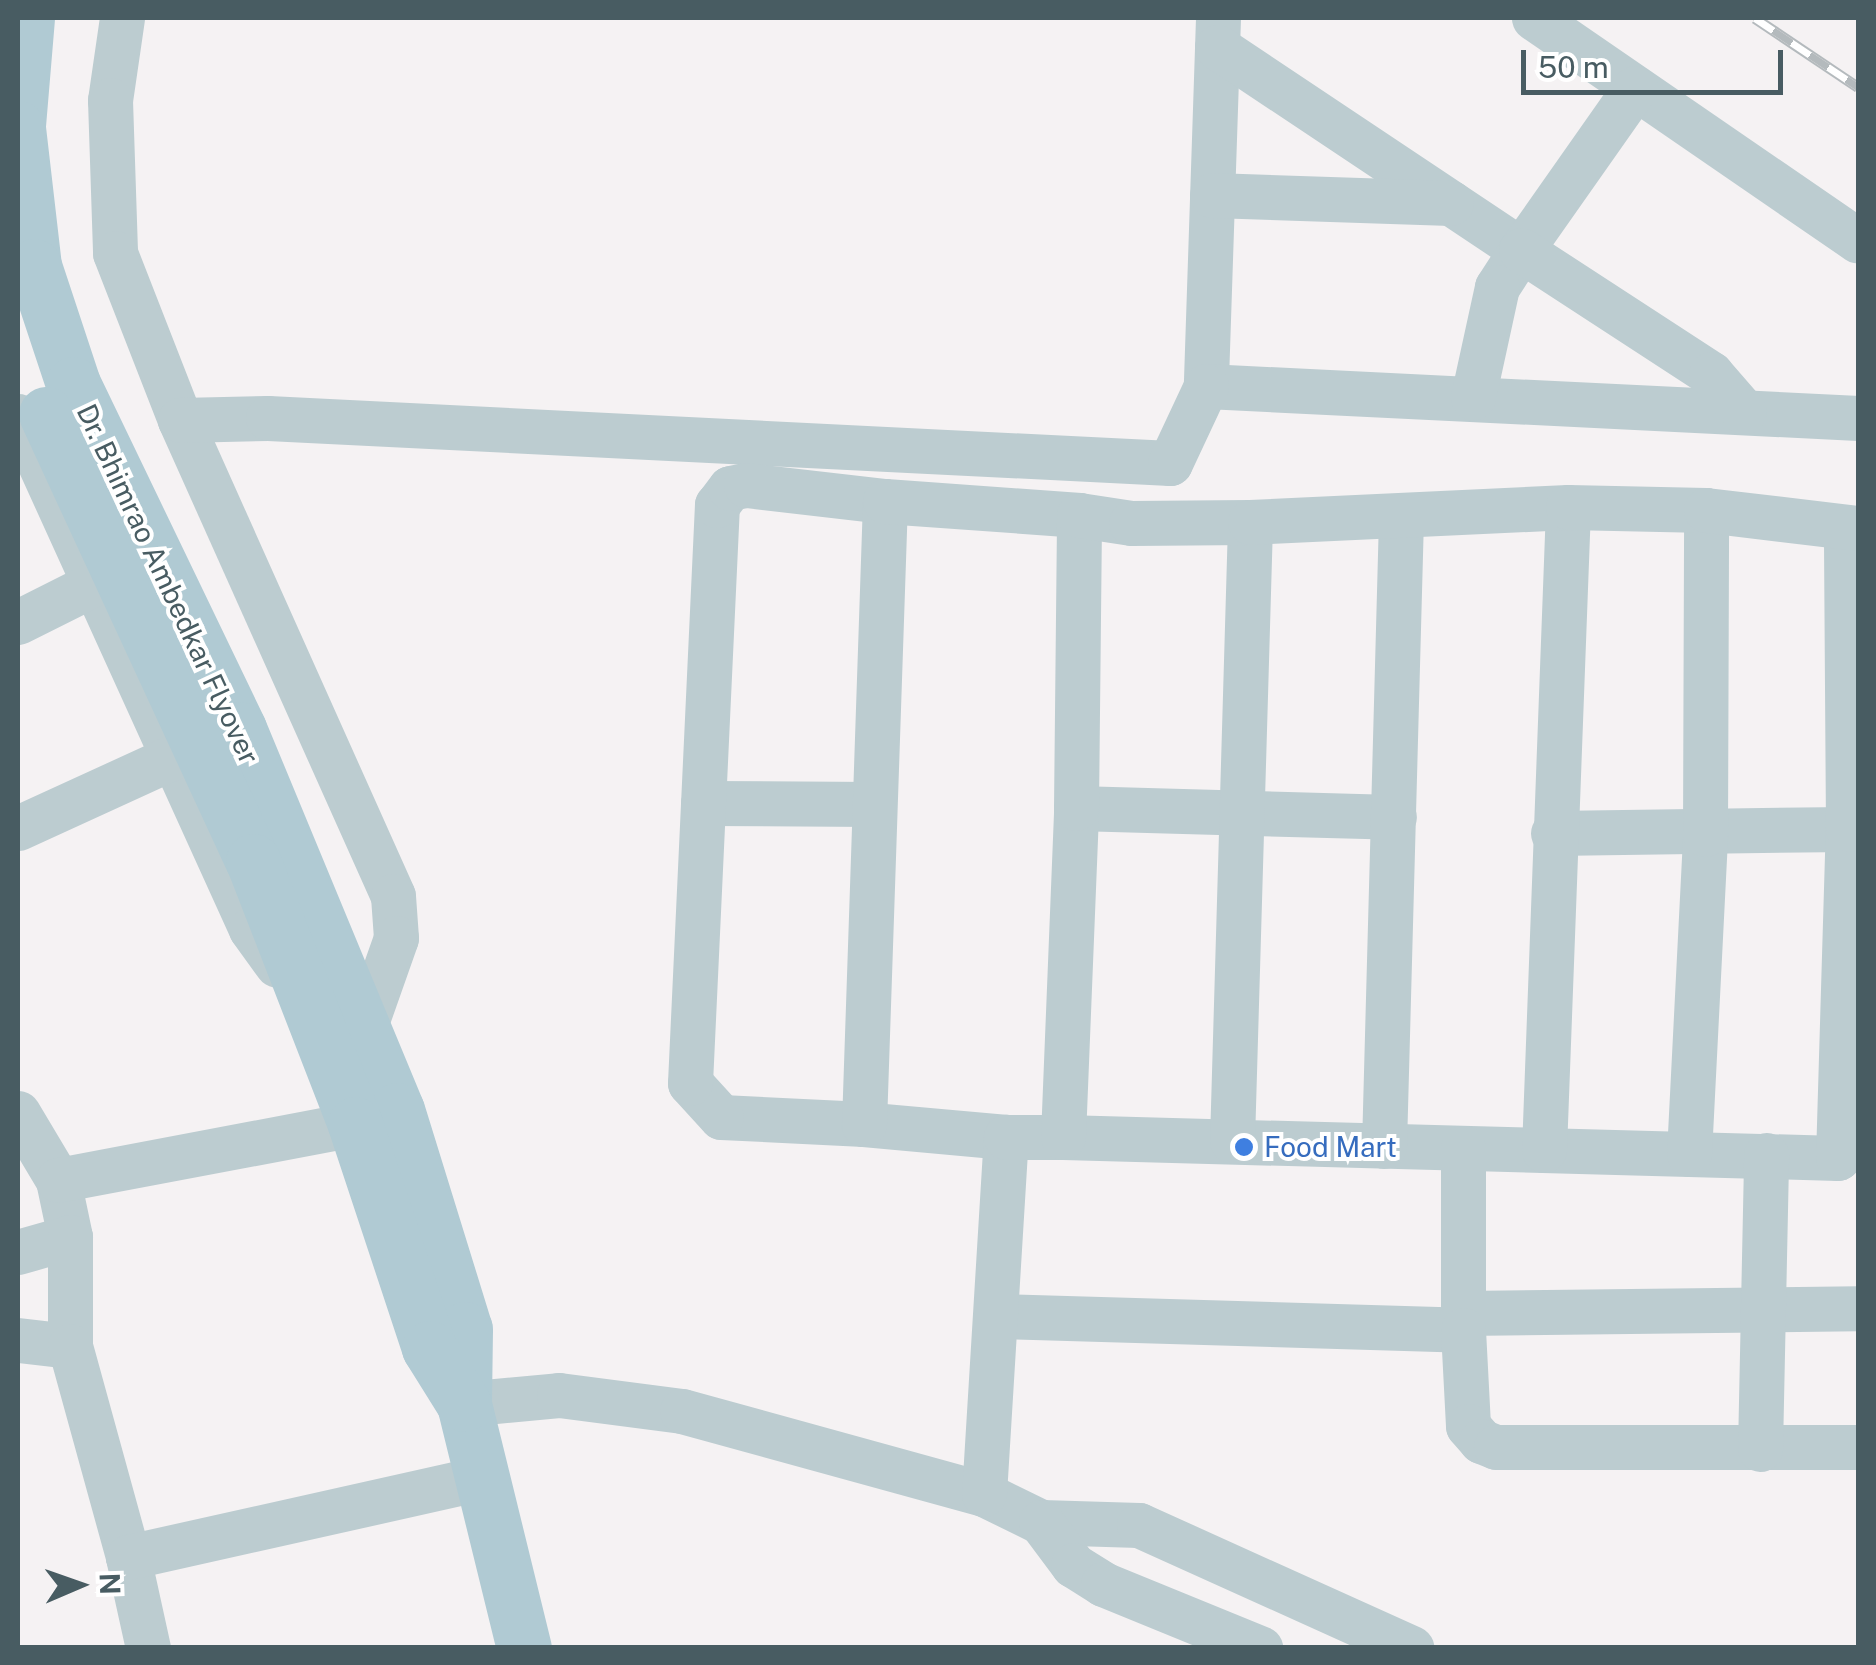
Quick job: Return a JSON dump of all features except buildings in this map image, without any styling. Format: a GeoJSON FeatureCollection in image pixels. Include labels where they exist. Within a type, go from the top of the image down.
{"type":"FeatureCollection","features":[{"type":"Feature","properties":{"kind":"main road","name":"Dr. Bhimrao Ambedkar Flyover"},"geometry":{"type":"LineString","coordinates":[[27,18],[18,126],[34,266],[73,384],[272,853],[311,1011],[355,1124],[429,1348],[464,1404]]}},
{"type":"Feature","properties":{"kind":"main road","name":"Dr. Bhimrao Ambedkar Flyover"},"geometry":{"type":"LineString","coordinates":[[18,335],[40,403],[364,1029],[397,1110],[465,1329],[464,1404]]}},
{"type":"Feature","properties":{"kind":"main road"},"geometry":{"type":"LineString","coordinates":[[464,1404],[524,1648]]}},
{"type":"Feature","properties":{"kind":"street"},"geometry":{"type":"LineString","coordinates":[[122,18],[110,100],[116,253],[180,420],[393,896],[396,938],[364,1029]]}},
{"type":"Feature","properties":{"kind":"street"},"geometry":{"type":"LineString","coordinates":[[1534,18],[1858,241]]}},
{"type":"Feature","properties":{"kind":"street"},"geometry":{"type":"LineString","coordinates":[[180,420],[268,418],[1170,463],[1206,386],[1218,32]]}},
{"type":"Feature","properties":{"kind":"street"},"geometry":{"type":"LineString","coordinates":[[1218,32],[1451,203],[1711,374],[1744,412]]}},
{"type":"Feature","properties":{"kind":"street"},"geometry":{"type":"LineString","coordinates":[[1473,397],[1497,287],[1635,88]]}},
{"type":"Feature","properties":{"kind":"street"},"geometry":{"type":"LineString","coordinates":[[1212,194],[1451,203]]}},
{"type":"Feature","properties":{"kind":"street"},"geometry":{"type":"LineString","coordinates":[[1206,386],[1858,418]]}},
{"type":"Feature","properties":{"kind":"street"},"geometry":{"type":"LineString","coordinates":[[18,416],[251,929],[311,1011]]}},
{"type":"Feature","properties":{"kind":"street"},"geometry":{"type":"LineString","coordinates":[[746,486],[1079,515],[1131,523],[1250,522],[1568,507],[1706,510],[1852,528],[1848,1158],[1006,1137],[864,1124],[721,1117],[690,1083],[718,505],[730,488],[746,486]]}},
{"type":"Feature","properties":{"kind":"street"},"geometry":{"type":"LineString","coordinates":[[864,1124],[885,501]]}},
{"type":"Feature","properties":{"kind":"street"},"geometry":{"type":"LineString","coordinates":[[1544,1150],[1568,507]]}},
{"type":"Feature","properties":{"kind":"street"},"geometry":{"type":"LineString","coordinates":[[1689,1154],[1705,834],[1706,510]]}},
{"type":"Feature","properties":{"kind":"street"},"geometry":{"type":"LineString","coordinates":[[1063,1137],[1076,808],[1079,515]]}},
{"type":"Feature","properties":{"kind":"street"},"geometry":{"type":"LineString","coordinates":[[1384,1146],[1400,516]]}},
{"type":"Feature","properties":{"kind":"street"},"geometry":{"type":"LineString","coordinates":[[1232,1142],[1250,522]]}},
{"type":"Feature","properties":{"kind":"street"},"geometry":{"type":"LineString","coordinates":[[18,622],[94,584]]}},
{"type":"Feature","properties":{"kind":"street"},"geometry":{"type":"LineString","coordinates":[[18,828],[172,757]]}},
{"type":"Feature","properties":{"kind":"street"},"geometry":{"type":"LineString","coordinates":[[704,803],[874,804]]}},
{"type":"Feature","properties":{"kind":"street"},"geometry":{"type":"LineString","coordinates":[[1076,808],[1394,816]]}},
{"type":"Feature","properties":{"kind":"street"},"geometry":{"type":"LineString","coordinates":[[1554,832],[1705,834],[1848,829]]}},
{"type":"Feature","properties":{"kind":"street"},"geometry":{"type":"LineString","coordinates":[[18,1113],[58,1180],[70,1236],[70,1346],[128,1557],[148,1648]]}},
{"type":"Feature","properties":{"kind":"street"},"geometry":{"type":"LineString","coordinates":[[58,1180],[355,1124]]}},
{"type":"Feature","properties":{"kind":"street"},"geometry":{"type":"LineString","coordinates":[[984,1494],[1000,1316],[1006,1137]]}},
{"type":"Feature","properties":{"kind":"street"},"geometry":{"type":"LineString","coordinates":[[1463,1148],[1463,1321],[1468,1426],[1480,1442],[1760,1449],[1858,1447]]}},
{"type":"Feature","properties":{"kind":"street"},"geometry":{"type":"LineString","coordinates":[[1760,1449],[1766,1155]]}},
{"type":"Feature","properties":{"kind":"street"},"geometry":{"type":"LineString","coordinates":[[18,1252],[70,1236]]}},
{"type":"Feature","properties":{"kind":"street"},"geometry":{"type":"LineString","coordinates":[[1000,1316],[1463,1321],[1762,1308],[1858,1308]]}},
{"type":"Feature","properties":{"kind":"street"},"geometry":{"type":"LineString","coordinates":[[18,1340],[70,1346]]}},
{"type":"Feature","properties":{"kind":"street"},"geometry":{"type":"LineString","coordinates":[[464,1404],[560,1394],[682,1411],[984,1494],[1041,1522],[1138,1525],[1411,1648]]}},
{"type":"Feature","properties":{"kind":"street"},"geometry":{"type":"LineString","coordinates":[[128,1557],[485,1477]]}},
{"type":"Feature","properties":{"kind":"street"},"geometry":{"type":"LineString","coordinates":[[1041,1522],[1073,1565],[1203,1636],[1260,1648]]}},
{"type":"Feature","properties":{"kind":"railway"},"geometry":{"type":"LineString","coordinates":[[1755,18],[1858,87]]}},
{"type":"Feature","properties":{"kind":"place","name":"Food Mart"},"geometry":{"type":"Point","coordinates":[1244,1147]}}]}
